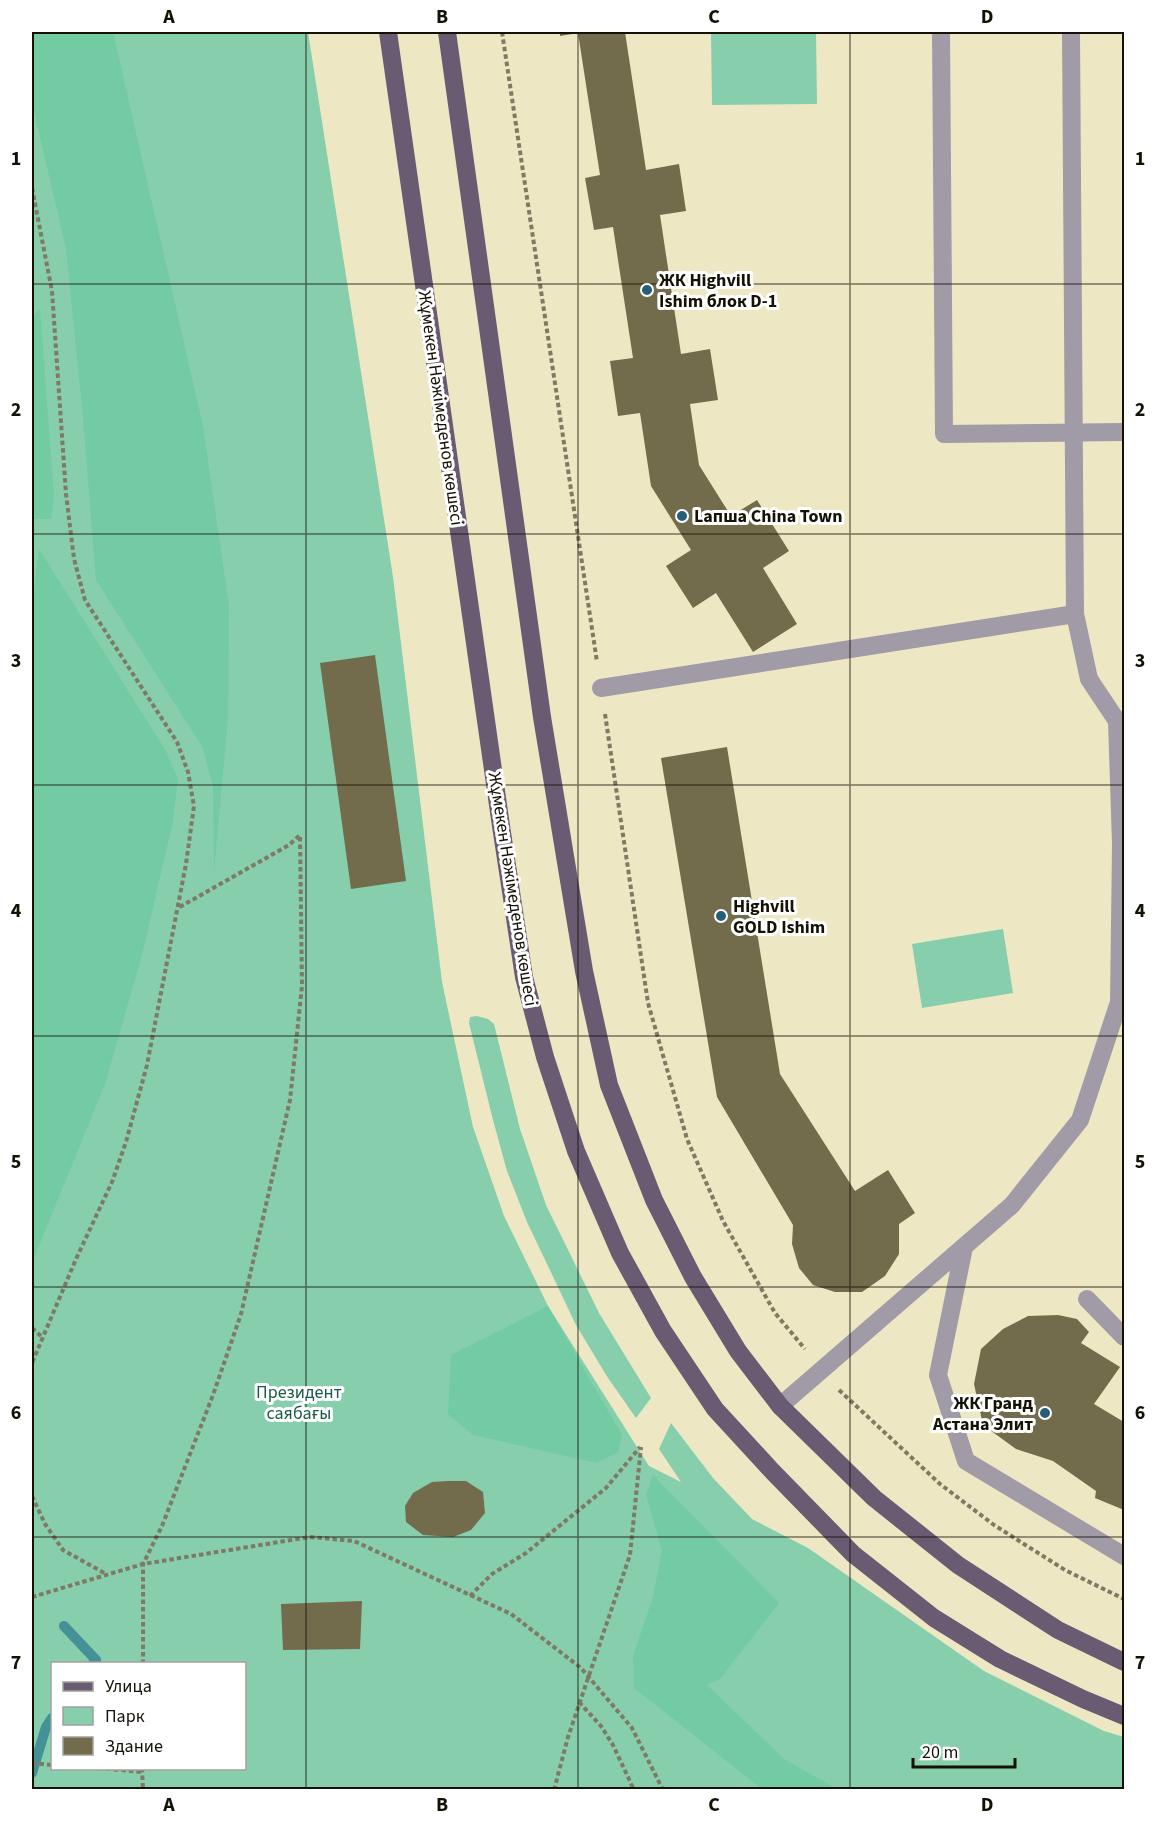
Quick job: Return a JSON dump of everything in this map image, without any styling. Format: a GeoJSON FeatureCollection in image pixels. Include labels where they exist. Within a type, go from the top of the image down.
{"type":"FeatureCollection","features":[{"type":"Feature","properties":{"kind":"main road","name":"Жұмекен Нәжімеденов көшесі"},"geometry":{"type":"LineString","coordinates":[[388,32],[524,977],[545,1057],[576,1151],[615,1243],[663,1331],[715,1409],[853,1554],[934,1618],[1000,1659],[1083,1699],[1125,1716]]}},
{"type":"Feature","properties":{"kind":"main road"},"geometry":{"type":"LineString","coordinates":[[447,32],[542,717],[584,971],[609,1085],[654,1200],[693,1276],[738,1351],[780,1406],[874,1498],[958,1565],[1058,1630],[1125,1662]]}},
{"type":"Feature","properties":{"kind":"lane"},"geometry":{"type":"LineString","coordinates":[[941,32],[944,434],[1125,432]]}},
{"type":"Feature","properties":{"kind":"lane"},"geometry":{"type":"LineString","coordinates":[[780,1406],[1012,1205],[1080,1120],[1119,1002],[1123,844],[1121,721],[1089,679],[1075,614],[1071,32]]}},
{"type":"Feature","properties":{"kind":"lane"},"geometry":{"type":"LineString","coordinates":[[601,688],[1075,614]]}},
{"type":"Feature","properties":{"kind":"lane"},"geometry":{"type":"LineString","coordinates":[[964,1247],[938,1376],[966,1461],[1125,1556]]}},
{"type":"Feature","properties":{"kind":"lane"},"geometry":{"type":"LineString","coordinates":[[1087,1299],[1125,1337]]}},
{"type":"Feature","properties":{"kind":"path"},"geometry":{"type":"LineString","coordinates":[[502,32],[648,1003],[687,1139],[723,1221],[775,1313],[843,1395],[940,1484],[985,1518],[1065,1570],[1125,1599]]}},
{"type":"Feature","properties":{"kind":"path"},"geometry":{"type":"LineString","coordinates":[[32,188],[52,291],[66,494],[74,559],[85,600],[177,742],[188,772],[194,806],[186,864],[147,1065],[126,1142],[112,1182],[32,1363]]}},
{"type":"Feature","properties":{"kind":"path"},"geometry":{"type":"LineString","coordinates":[[143,1662],[143,1564],[162,1526],[213,1395],[240,1314],[290,1100],[302,986],[300,835],[289,845],[177,908]]}},
{"type":"Feature","properties":{"kind":"path"},"geometry":{"type":"LineString","coordinates":[[32,1328],[42,1337]]}},
{"type":"Feature","properties":{"kind":"path"},"geometry":{"type":"LineString","coordinates":[[470,1596],[492,1574],[526,1553],[606,1488],[641,1447],[630,1555],[588,1674],[554,1790]]}},
{"type":"Feature","properties":{"kind":"path"},"geometry":{"type":"LineString","coordinates":[[32,1496],[45,1524],[63,1550],[107,1574]]}},
{"type":"Feature","properties":{"kind":"path"},"geometry":{"type":"LineString","coordinates":[[32,1597],[143,1564],[310,1537],[354,1541],[511,1614],[588,1674],[632,1728],[663,1790]]}},
{"type":"Feature","properties":{"kind":"path"},"geometry":{"type":"LineString","coordinates":[[579,1702],[601,1726],[613,1745],[634,1790]]}},
{"type":"Feature","properties":{"kind":"path"},"geometry":{"type":"LineString","coordinates":[[32,1763],[50,1765]]}},
{"type":"Feature","properties":{"kind":"path"},"geometry":{"type":"LineString","coordinates":[[142,1770],[143,1790]]}},
{"type":"Feature","properties":{"kind":"green space","name":"Президент саябағы"},"geometry":{"type":"Polygon","coordinates":[[[32,32],[308,32],[393,577],[442,982],[473,1127],[504,1216],[548,1306],[649,1466],[681,1482],[659,1449],[671,1423],[713,1478],[752,1519],[808,1548],[984,1671],[1104,1731],[1124,1737],[1124,1789],[32,1789],[32,32]]]}},
{"type":"Feature","properties":{"kind":"green space"},"geometry":{"type":"Polygon","coordinates":[[[32,32],[113,32],[203,426],[229,606],[228,719],[214,872],[213,787],[203,748],[96,580],[66,249],[32,103],[32,32]]]}},
{"type":"Feature","properties":{"kind":"green space"},"geometry":{"type":"Polygon","coordinates":[[[816,32],[817,104],[712,105],[711,34],[816,32]]]}},
{"type":"Feature","properties":{"kind":"green space"},"geometry":{"type":"Polygon","coordinates":[[[40,308],[54,496],[51,519],[32,519],[32,318],[40,308]]]}},
{"type":"Feature","properties":{"kind":"green space"},"geometry":{"type":"Polygon","coordinates":[[[39,549],[166,751],[178,780],[173,821],[142,955],[105,1084],[32,1263],[32,608],[39,549]]]}},
{"type":"Feature","properties":{"kind":"green space"},"geometry":{"type":"Polygon","coordinates":[[[1003,929],[1013,993],[922,1008],[912,944],[1003,929]]]}},
{"type":"Feature","properties":{"kind":"green space"},"geometry":{"type":"Polygon","coordinates":[[[470,1017],[488,1019],[494,1024],[520,1129],[546,1205],[599,1313],[651,1398],[636,1418],[608,1378],[576,1325],[527,1222],[507,1171],[469,1023],[470,1017]]]}},
{"type":"Feature","properties":{"kind":"green space"},"geometry":{"type":"Polygon","coordinates":[[[548,1306],[622,1435],[618,1452],[597,1463],[473,1435],[448,1414],[451,1355],[548,1306]]]}},
{"type":"Feature","properties":{"kind":"green space"},"geometry":{"type":"Polygon","coordinates":[[[653,1475],[779,1603],[720,1679],[707,1685],[784,1759],[837,1789],[762,1789],[634,1688],[633,1656],[653,1597],[662,1550],[646,1495],[653,1475]]]}},
{"type":"Feature","properties":{"kind":"building","name":"ЖК Highvill Ishim блок D-1"},"geometry":{"type":"Polygon","coordinates":[[[560,32],[625,32],[646,170],[679,164],[686,211],[660,215],[681,354],[710,349],[718,400],[690,404],[699,465],[731,516],[757,500],[789,551],[763,568],[797,624],[753,652],[716,593],[693,608],[666,566],[691,550],[651,486],[640,413],[618,416],[610,361],[633,358],[613,227],[594,230],[585,178],[600,175],[578,33],[560,36],[560,32]]]}},
{"type":"Feature","properties":{"kind":"building"},"geometry":{"type":"Polygon","coordinates":[[[375,655],[406,881],[351,889],[320,663],[375,655]]]}},
{"type":"Feature","properties":{"kind":"building","name":"Highvill GOLD Ishim"},"geometry":{"type":"Polygon","coordinates":[[[727,747],[780,1074],[855,1191],[888,1170],[915,1213],[899,1224],[899,1254],[885,1276],[862,1292],[835,1292],[813,1285],[799,1268],[792,1244],[793,1225],[717,1097],[661,758],[727,747]]]}},
{"type":"Feature","properties":{"kind":"building","name":"ЖК Гранд Астана Элит"},"geometry":{"type":"Polygon","coordinates":[[[1058,1315],[1077,1319],[1089,1332],[1081,1343],[1120,1367],[1094,1404],[1124,1422],[1124,1510],[1095,1498],[1096,1491],[1053,1461],[1016,1449],[983,1425],[974,1384],[981,1349],[1003,1329],[1028,1316],[1058,1315]]]}},
{"type":"Feature","properties":{"kind":"building"},"geometry":{"type":"Polygon","coordinates":[[[466,1481],[483,1492],[485,1513],[471,1530],[453,1537],[423,1535],[406,1522],[405,1506],[413,1493],[432,1482],[466,1481]]]}},
{"type":"Feature","properties":{"kind":"building"},"geometry":{"type":"Polygon","coordinates":[[[362,1601],[360,1649],[283,1650],[281,1604],[362,1601]]]}},
{"type":"Feature","properties":{"kind":"waterway"},"geometry":{"type":"LineString","coordinates":[[64,1626],[96,1660],[94,1662]]}},
{"type":"Feature","properties":{"kind":"waterway"},"geometry":{"type":"LineString","coordinates":[[32,1773],[46,1727],[51,1720]]}},
{"type":"Feature","properties":{"kind":"place","name":"ЖК Highvill Ishim блок D-1"},"geometry":{"type":"Point","coordinates":[647,290]}},
{"type":"Feature","properties":{"kind":"place","name":"Lапша China Town"},"geometry":{"type":"Point","coordinates":[682,516]}},
{"type":"Feature","properties":{"kind":"place","name":"Highvill GOLD Ishim"},"geometry":{"type":"Point","coordinates":[721,916]}},
{"type":"Feature","properties":{"kind":"place","name":"ЖК Гранд Астана Элит"},"geometry":{"type":"Point","coordinates":[1045,1413]}}]}
